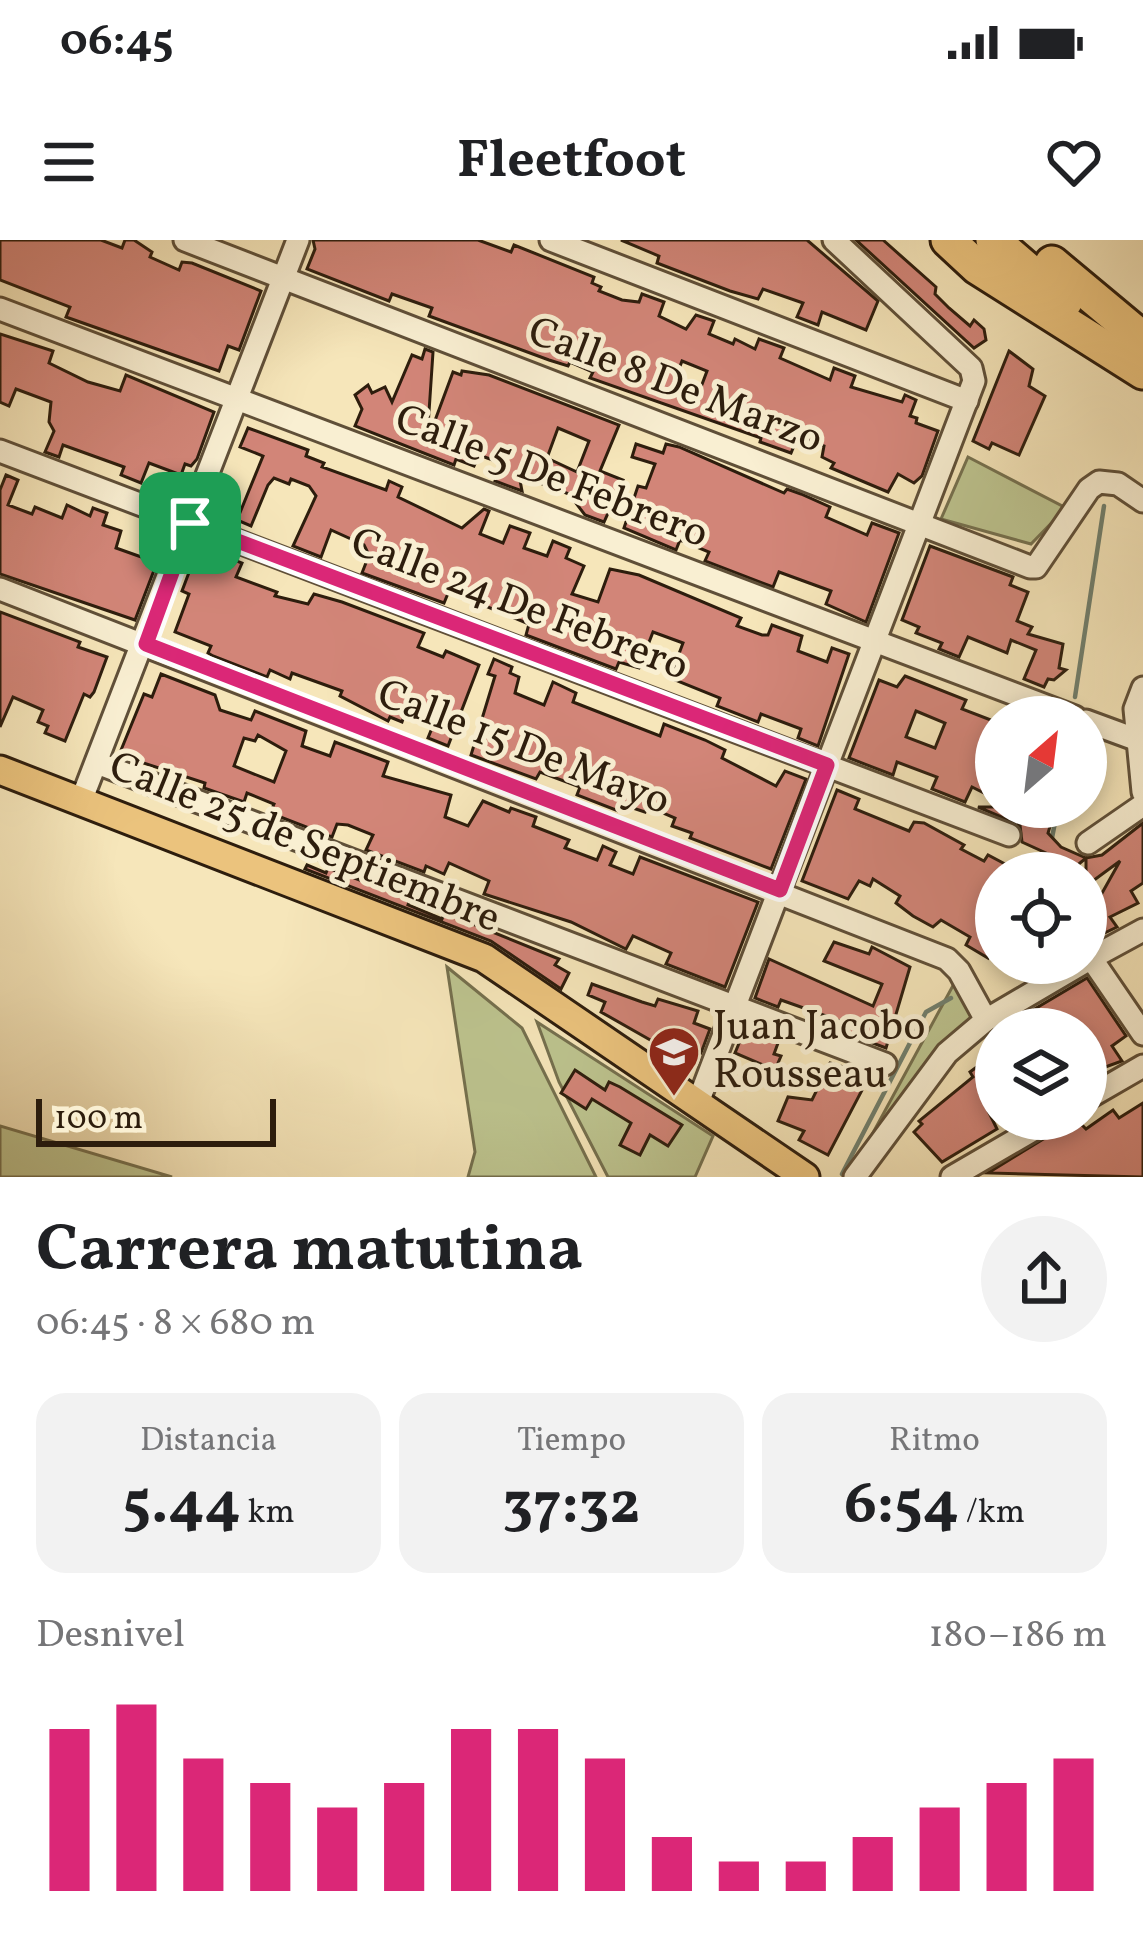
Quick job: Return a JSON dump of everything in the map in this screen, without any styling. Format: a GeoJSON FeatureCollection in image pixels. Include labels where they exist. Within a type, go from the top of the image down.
{"type":"FeatureCollection","features":[{"type":"Feature","properties":{"kind":"highway"},"geometry":{"type":"LineString","coordinates":[[948,240],[977,266],[1143,370]]}},
{"type":"Feature","properties":{"kind":"highway"},"geometry":{"type":"LineString","coordinates":[[994,240],[1143,370]]}},
{"type":"Feature","properties":{"kind":"highway"},"geometry":{"type":"LineString","coordinates":[[1024,240],[1143,339]]}},
{"type":"Feature","properties":{"kind":"highway"},"geometry":{"type":"LineString","coordinates":[[1051,240],[1143,327]]}},
{"type":"Feature","properties":{"kind":"main road","name":"Calle 25 de Septiembre"},"geometry":{"type":"LineString","coordinates":[[0,770],[498,964],[805,1177]]}},
{"type":"Feature","properties":{"kind":"street","name":"Calle 8 De Marzo"},"geometry":{"type":"LineString","coordinates":[[185,240],[1036,567],[1089,489],[1099,482],[1118,484],[1143,501]]}},
{"type":"Feature","properties":{"kind":"street"},"geometry":{"type":"LineString","coordinates":[[81,801],[146,644],[298,240]]}},
{"type":"Feature","properties":{"kind":"street"},"geometry":{"type":"LineString","coordinates":[[551,240],[968,401]]}},
{"type":"Feature","properties":{"kind":"street"},"geometry":{"type":"LineString","coordinates":[[697,1105],[975,374],[834,240]]}},
{"type":"Feature","properties":{"kind":"street","name":"Calle 5 De Febrero"},"geometry":{"type":"LineString","coordinates":[[0,309],[1017,696]]}},
{"type":"Feature","properties":{"kind":"street","name":"Calle 24 De Febrero"},"geometry":{"type":"LineString","coordinates":[[0,451],[1009,836]]}},
{"type":"Feature","properties":{"kind":"street","name":"Calle 15 De Mayo"},"geometry":{"type":"LineString","coordinates":[[0,590],[780,890],[947,959],[979,1008]]}},
{"type":"Feature","properties":{"kind":"street"},"geometry":{"type":"LineString","coordinates":[[1141,692],[1135,739],[1143,792]]}},
{"type":"Feature","properties":{"kind":"street"},"geometry":{"type":"LineString","coordinates":[[1107,729],[1135,739]]}},
{"type":"Feature","properties":{"kind":"street","name":"Calle 25 de Septiembre"},"geometry":{"type":"LineString","coordinates":[[97,764],[885,1064]]}},
{"type":"Feature","properties":{"kind":"street"},"geometry":{"type":"LineString","coordinates":[[1088,843],[1143,805]]}},
{"type":"Feature","properties":{"kind":"street"},"geometry":{"type":"LineString","coordinates":[[1107,950],[1143,930]]}},
{"type":"Feature","properties":{"kind":"street"},"geometry":{"type":"LineString","coordinates":[[1008,1008],[1048,984]]}},
{"type":"Feature","properties":{"kind":"street"},"geometry":{"type":"LineString","coordinates":[[1104,984],[1143,1034]]}},
{"type":"Feature","properties":{"kind":"street"},"geometry":{"type":"LineString","coordinates":[[855,1177],[946,1053],[975,1030]]}},
{"type":"Feature","properties":{"kind":"street"},"geometry":{"type":"LineString","coordinates":[[1107,1087],[1143,1066]]}},
{"type":"Feature","properties":{"kind":"street"},"geometry":{"type":"LineString","coordinates":[[952,1177],[1016,1140]]}},
{"type":"Feature","properties":{"kind":"green space"},"geometry":{"type":"Polygon","coordinates":[[[968,457],[1066,508],[1031,544],[941,519],[968,457]]]}},
{"type":"Feature","properties":{"kind":"green space"},"geometry":{"type":"Polygon","coordinates":[[[447,967],[522,1028],[596,1177],[468,1177],[475,1152],[447,967]]]}},
{"type":"Feature","properties":{"kind":"green space"},"geometry":{"type":"Polygon","coordinates":[[[962,969],[982,1008],[975,1008],[975,1029],[849,1177],[962,969]]]}},
{"type":"Feature","properties":{"kind":"green space"},"geometry":{"type":"Polygon","coordinates":[[[537,1022],[713,1136],[695,1177],[608,1177],[559,1082],[537,1022]]]}},
{"type":"Feature","properties":{"kind":"green space"},"geometry":{"type":"Polygon","coordinates":[[[0,1126],[172,1177],[0,1177],[0,1126]]]}},
{"type":"Feature","properties":{"kind":"building"},"geometry":{"type":"Polygon","coordinates":[[[0,240],[101,240],[122,248],[125,240],[134,240],[152,252],[150,257],[179,270],[182,262],[192,263],[261,291],[239,350],[228,346],[219,371],[66,317],[70,307],[0,280],[0,240]]]}},
{"type":"Feature","properties":{"kind":"building"},"geometry":{"type":"Polygon","coordinates":[[[313,240],[478,240],[511,252],[514,245],[594,277],[592,283],[601,287],[599,291],[622,300],[639,302],[642,294],[664,302],[659,316],[686,329],[696,315],[714,321],[709,334],[733,344],[735,339],[755,349],[759,339],[784,348],[780,358],[830,380],[834,368],[855,376],[851,387],[902,402],[905,395],[916,400],[910,416],[917,418],[916,423],[938,431],[922,476],[914,483],[898,474],[888,492],[831,468],[834,463],[822,457],[824,446],[798,436],[791,453],[590,378],[593,372],[570,362],[568,366],[549,360],[429,316],[432,308],[392,294],[389,301],[307,269],[315,249],[313,240]],[[682,361],[670,393],[695,403],[707,371],[682,361]]]}},
{"type":"Feature","properties":{"kind":"building"},"geometry":{"type":"Polygon","coordinates":[[[621,240],[807,240],[878,301],[866,330],[822,312],[818,325],[797,317],[803,303],[763,289],[758,299],[730,291],[657,263],[659,256],[621,240]]]}},
{"type":"Feature","properties":{"kind":"building"},"geometry":{"type":"Polygon","coordinates":[[[856,240],[883,240],[936,287],[935,294],[949,308],[970,326],[974,320],[984,329],[986,340],[974,348],[856,240]]]}},
{"type":"Feature","properties":{"kind":"building"},"geometry":{"type":"Polygon","coordinates":[[[0,334],[53,351],[49,363],[88,382],[120,391],[126,375],[214,412],[197,459],[191,466],[185,464],[181,475],[149,463],[141,483],[121,475],[124,467],[63,445],[59,457],[45,452],[54,431],[49,422],[51,402],[16,389],[9,406],[0,402],[0,334]]]}},
{"type":"Feature","properties":{"kind":"building"},"geometry":{"type":"Polygon","coordinates":[[[425,349],[433,352],[427,442],[453,372],[461,375],[462,371],[489,375],[619,425],[600,471],[623,480],[604,522],[585,515],[569,494],[519,475],[522,491],[495,481],[501,463],[479,455],[474,466],[456,459],[454,465],[355,426],[362,409],[355,395],[368,385],[372,393],[385,387],[392,402],[412,355],[422,359],[425,349]],[[558,428],[547,458],[577,472],[589,441],[558,428]]]}},
{"type":"Feature","properties":{"kind":"building"},"geometry":{"type":"Polygon","coordinates":[[[1009,351],[1033,369],[1029,386],[1045,396],[1019,455],[992,443],[989,449],[973,441],[1009,351]]]}},
{"type":"Feature","properties":{"kind":"building"},"geometry":{"type":"Polygon","coordinates":[[[248,428],[308,450],[306,456],[324,463],[322,467],[386,490],[389,481],[402,487],[398,497],[462,528],[484,509],[489,511],[480,534],[503,543],[510,526],[530,533],[524,548],[547,556],[553,541],[570,548],[566,558],[584,566],[572,594],[598,602],[610,569],[639,575],[741,618],[737,626],[768,635],[772,625],[802,636],[798,651],[827,662],[832,648],[849,654],[818,746],[798,738],[801,729],[761,714],[758,722],[717,706],[720,698],[670,678],[683,643],[653,632],[639,668],[619,662],[616,669],[526,635],[529,624],[449,591],[444,603],[362,573],[369,555],[364,545],[331,530],[321,557],[293,546],[316,496],[309,486],[274,478],[251,526],[237,520],[263,456],[240,447],[248,428]]]}},
{"type":"Feature","properties":{"kind":"building"},"geometry":{"type":"Polygon","coordinates":[[[636,444],[663,453],[666,444],[679,447],[784,493],[787,489],[801,494],[830,507],[826,517],[867,535],[872,523],[899,533],[866,622],[826,604],[831,591],[779,572],[773,587],[705,561],[709,552],[680,540],[676,550],[624,528],[638,486],[646,488],[655,464],[632,457],[636,444]]]}},
{"type":"Feature","properties":{"kind":"building"},"geometry":{"type":"Polygon","coordinates":[[[6,475],[18,480],[8,505],[32,514],[35,507],[62,518],[67,505],[90,516],[93,508],[107,513],[103,525],[121,531],[116,548],[147,559],[160,528],[169,531],[135,620],[0,574],[0,490],[6,475]]]}},
{"type":"Feature","properties":{"kind":"building"},"geometry":{"type":"Polygon","coordinates":[[[199,546],[242,563],[236,577],[277,592],[275,596],[308,604],[314,594],[342,602],[424,633],[418,647],[443,657],[446,651],[479,665],[448,746],[428,738],[434,723],[404,716],[402,722],[390,717],[388,721],[340,696],[342,691],[292,673],[290,679],[270,670],[267,677],[213,656],[208,653],[211,646],[175,632],[189,594],[182,591],[199,546]]]}},
{"type":"Feature","properties":{"kind":"building"},"geometry":{"type":"Polygon","coordinates":[[[930,546],[1013,577],[1010,585],[1028,592],[1017,621],[1032,627],[1028,634],[1063,644],[1059,668],[1066,670],[1048,679],[1044,687],[1024,679],[1036,650],[1011,640],[1007,653],[968,637],[959,657],[939,649],[942,643],[916,633],[919,627],[902,620],[930,546]]]}},
{"type":"Feature","properties":{"kind":"building"},"geometry":{"type":"Polygon","coordinates":[[[0,612],[107,657],[94,692],[90,697],[84,694],[65,741],[45,733],[48,726],[38,722],[43,710],[13,697],[0,727],[0,612]]]}},
{"type":"Feature","properties":{"kind":"building"},"geometry":{"type":"Polygon","coordinates":[[[494,659],[512,667],[510,673],[519,677],[515,693],[544,705],[553,682],[576,693],[573,702],[660,736],[664,724],[705,740],[725,750],[722,758],[776,786],[785,771],[806,779],[771,869],[690,838],[692,833],[672,826],[675,818],[647,806],[645,812],[624,805],[621,812],[577,795],[580,787],[540,772],[536,779],[471,755],[495,676],[488,674],[494,659]]]}},
{"type":"Feature","properties":{"kind":"building"},"geometry":{"type":"Polygon","coordinates":[[[161,674],[215,695],[220,710],[251,720],[255,711],[306,731],[302,746],[330,756],[335,742],[388,762],[383,776],[451,795],[445,817],[468,826],[483,801],[509,812],[511,808],[536,817],[533,826],[569,840],[565,848],[597,860],[603,846],[616,852],[610,865],[633,874],[640,857],[758,902],[725,987],[666,964],[671,953],[633,936],[626,949],[571,922],[484,894],[489,881],[449,863],[444,874],[426,866],[424,872],[366,850],[373,835],[348,825],[337,824],[332,837],[270,813],[274,804],[247,793],[244,802],[204,788],[205,783],[119,755],[144,694],[152,697],[161,674]],[[258,735],[255,741],[244,738],[234,766],[274,782],[286,751],[258,735]]]}},
{"type":"Feature","properties":{"kind":"building"},"geometry":{"type":"Polygon","coordinates":[[[905,676],[966,700],[962,709],[975,714],[975,788],[965,802],[932,789],[937,777],[897,762],[893,775],[849,758],[879,680],[897,687],[905,676]],[[916,711],[906,737],[935,748],[945,723],[916,711]]]}},
{"type":"Feature","properties":{"kind":"building"},"geometry":{"type":"Polygon","coordinates":[[[837,790],[859,799],[855,809],[909,831],[914,822],[924,823],[975,856],[975,950],[966,945],[970,937],[941,920],[933,927],[913,916],[896,903],[900,896],[873,879],[870,886],[859,881],[848,899],[802,881],[837,790]]]}},
{"type":"Feature","properties":{"kind":"building"},"geometry":{"type":"Polygon","coordinates":[[[1143,823],[1143,883],[1131,891],[1138,903],[1110,917],[1117,927],[1107,932],[1107,884],[1120,861],[1107,871],[1106,852],[1143,823]]]}},
{"type":"Feature","properties":{"kind":"building"},"geometry":{"type":"Polygon","coordinates":[[[1020,828],[1050,828],[1048,833],[1061,847],[1072,852],[1044,852],[1022,842],[1020,828]]]}},
{"type":"Feature","properties":{"kind":"building"},"geometry":{"type":"Polygon","coordinates":[[[307,865],[326,873],[328,868],[410,899],[408,905],[442,919],[444,914],[463,920],[559,959],[555,965],[569,973],[561,989],[491,941],[305,869],[307,865]]]}},
{"type":"Feature","properties":{"kind":"building"},"geometry":{"type":"Polygon","coordinates":[[[834,942],[869,954],[872,947],[910,967],[886,1048],[848,1034],[846,1023],[781,1000],[778,1007],[755,998],[769,959],[873,1006],[882,984],[824,961],[834,942]]]}},
{"type":"Feature","properties":{"kind":"building"},"geometry":{"type":"Polygon","coordinates":[[[592,984],[655,1006],[658,999],[698,1011],[694,1023],[710,1029],[701,1053],[694,1059],[681,1054],[676,1066],[666,1060],[652,1041],[601,1012],[605,1002],[588,995],[592,984]]]}},
{"type":"Feature","properties":{"kind":"building"},"geometry":{"type":"Polygon","coordinates":[[[1077,984],[1091,984],[1126,1036],[1112,1046],[1122,1061],[1107,1066],[1107,1008],[1036,1008],[1077,984]]]}},
{"type":"Feature","properties":{"kind":"building"},"geometry":{"type":"Polygon","coordinates":[[[745,1029],[778,1043],[774,1054],[781,1056],[775,1070],[735,1053],[745,1029]]]}},
{"type":"Feature","properties":{"kind":"building"},"geometry":{"type":"Polygon","coordinates":[[[830,1063],[870,1075],[828,1155],[799,1140],[804,1131],[778,1121],[788,1097],[812,1100],[830,1063]]]}},
{"type":"Feature","properties":{"kind":"building"},"geometry":{"type":"Polygon","coordinates":[[[975,1068],[975,1140],[979,1140],[942,1162],[914,1132],[922,1124],[919,1121],[973,1077],[970,1072],[975,1068]]]}},
{"type":"Feature","properties":{"kind":"building"},"geometry":{"type":"Polygon","coordinates":[[[575,1070],[605,1090],[609,1082],[620,1087],[682,1125],[668,1146],[650,1135],[640,1155],[620,1145],[631,1123],[592,1099],[586,1109],[561,1093],[575,1070]]]}},
{"type":"Feature","properties":{"kind":"building"},"geometry":{"type":"Polygon","coordinates":[[[1143,1103],[1143,1177],[988,1173],[1042,1140],[1107,1140],[1107,1114],[1113,1110],[1119,1118],[1143,1103]]]}},
{"type":"Feature","properties":{"kind":"waterway"},"geometry":{"type":"LineString","coordinates":[[1075,696],[1104,506]]}},
{"type":"Feature","properties":{"kind":"waterway"},"geometry":{"type":"LineString","coordinates":[[1051,843],[1054,828]]}},
{"type":"Feature","properties":{"kind":"waterway"},"geometry":{"type":"LineString","coordinates":[[842,1174],[926,1012],[951,998]]}},
{"type":"Feature","properties":{"kind":"place","name":"Juan Jacobo Rousseau"},"geometry":{"type":"Point","coordinates":[674,1098]}},
{"type":"Feature","properties":{"kind":"route"},"geometry":{"type":"LineString","coordinates":[[190,523],[827,765],[780,890],[146,644],[190,523]]}}]}
